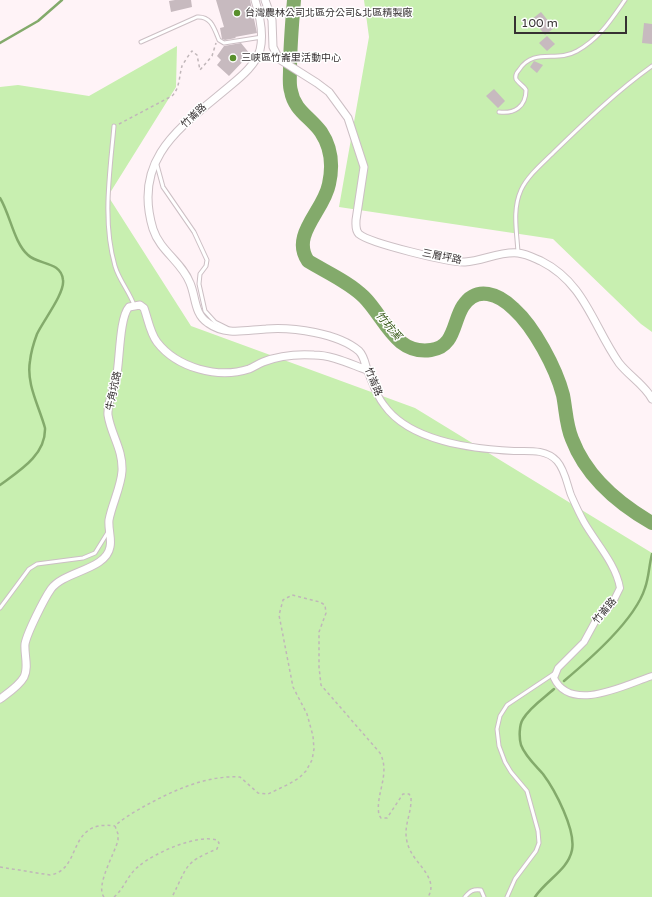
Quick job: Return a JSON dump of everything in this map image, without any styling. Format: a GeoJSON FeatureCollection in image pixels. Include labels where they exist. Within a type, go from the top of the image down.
{"type":"FeatureCollection","features":[{"type":"Feature","properties":{"kind":"street","name":"竹崙路"},"geometry":{"type":"LineString","coordinates":[[255,0],[261,26],[262,37],[260,52],[243,75],[192,116],[156,160],[151,170],[149,186],[149,212],[157,239],[186,274],[191,284],[200,315],[207,323],[221,330],[236,332],[267,329],[289,329],[315,333],[334,339],[360,352],[384,406],[393,416],[410,428],[437,439],[456,444],[498,450],[540,452],[547,454],[557,461],[562,468],[578,511],[612,567],[619,581],[620,588],[612,604],[596,620],[584,642],[555,673]]}},
{"type":"Feature","properties":{"kind":"street","name":"三層坪路"},"geometry":{"type":"LineString","coordinates":[[265,0],[272,20],[273,47],[279,59],[315,81],[328,92],[348,118],[362,158],[363,175],[356,220],[356,229],[358,234],[377,242],[455,262],[472,261],[506,253],[518,253],[531,256],[558,270],[569,280],[586,306],[618,362],[652,399]]}},
{"type":"Feature","properties":{"kind":"street"},"geometry":{"type":"LineString","coordinates":[[134,304],[140,305],[144,308],[156,342],[180,363],[193,368],[215,371],[235,371],[249,369],[264,362],[280,358],[314,355],[327,356],[367,370]]}},
{"type":"Feature","properties":{"kind":"street","name":"牛角坑路"},"geometry":{"type":"LineString","coordinates":[[0,699],[24,677],[26,670],[25,642],[50,590],[56,583],[102,561],[109,554],[111,545],[108,532],[109,520],[122,472],[119,444],[110,426],[108,414],[109,402],[120,360],[123,317],[129,307],[134,304]]}},
{"type":"Feature","properties":{"kind":"street"},"geometry":{"type":"LineString","coordinates":[[555,673],[554,678],[556,683],[568,693],[579,696],[605,693],[652,676]]}},
{"type":"Feature","properties":{"kind":"lane"},"geometry":{"type":"LineString","coordinates":[[499,112],[512,113],[517,110],[523,101],[526,90],[516,79],[516,76],[524,62],[536,57],[565,56],[576,52],[600,34],[625,0]]}},
{"type":"Feature","properties":{"kind":"lane"},"geometry":{"type":"LineString","coordinates":[[141,42],[196,17],[204,17],[209,20],[219,40],[224,43],[262,37]]}},
{"type":"Feature","properties":{"kind":"lane"},"geometry":{"type":"LineString","coordinates":[[518,253],[515,210],[522,189],[536,170],[615,94],[652,66]]}},
{"type":"Feature","properties":{"kind":"lane"},"geometry":{"type":"LineString","coordinates":[[114,126],[108,195],[109,231],[116,269],[134,304]]}},
{"type":"Feature","properties":{"kind":"lane"},"geometry":{"type":"LineString","coordinates":[[156,160],[163,187],[194,232],[207,260],[206,266],[200,274],[199,284],[205,311],[215,322],[236,332]]}},
{"type":"Feature","properties":{"kind":"lane"},"geometry":{"type":"LineString","coordinates":[[0,608],[29,569],[37,564],[83,558],[95,553],[108,532]]}},
{"type":"Feature","properties":{"kind":"lane"},"geometry":{"type":"LineString","coordinates":[[507,897],[515,880],[536,850],[539,843],[538,831],[527,791],[510,772],[505,762],[499,746],[497,729],[500,716],[507,705],[555,673]]}},
{"type":"Feature","properties":{"kind":"lane"},"geometry":{"type":"LineString","coordinates":[[465,897],[476,889],[481,890],[484,897]]}},
{"type":"Feature","properties":{"kind":"path"},"geometry":{"type":"LineString","coordinates":[[114,126],[172,96],[177,88],[183,64],[188,59],[191,52],[192,51],[197,55],[200,70],[212,56],[213,49],[219,40]]}},
{"type":"Feature","properties":{"kind":"path"},"geometry":{"type":"LineString","coordinates":[[0,867],[50,875],[56,874],[65,866],[84,833],[89,828],[94,826],[115,826],[126,817],[163,796],[212,780],[240,777],[258,794],[268,794],[289,784],[306,771],[312,760],[314,749],[313,736],[307,714],[293,687],[279,615],[283,600],[287,596],[296,595],[320,602],[325,606],[326,613],[319,632],[319,667],[322,685],[380,753],[384,760],[385,770],[379,815],[381,818],[387,818],[403,794],[409,794],[410,798],[406,821],[406,837],[410,851],[429,878],[431,891],[428,897]]}},
{"type":"Feature","properties":{"kind":"path"},"geometry":{"type":"LineString","coordinates":[[104,897],[101,890],[103,881],[118,840],[115,826]]}},
{"type":"Feature","properties":{"kind":"path"},"geometry":{"type":"LineString","coordinates":[[114,897],[119,893],[138,866],[153,856],[193,841],[205,838],[217,840],[219,843],[217,849],[199,857],[189,864],[172,897]]}},
{"type":"Feature","properties":{"kind":"green space"},"geometry":{"type":"Polygon","coordinates":[[[364,0],[652,0],[652,332],[641,324],[553,239],[339,207],[369,37],[364,0]]]}},
{"type":"Feature","properties":{"kind":"green space"},"geometry":{"type":"Polygon","coordinates":[[[177,46],[176,87],[108,196],[191,326],[415,408],[652,553],[652,897],[0,897],[0,87],[18,85],[89,96],[177,46]]]}},
{"type":"Feature","properties":{"kind":"building"},"geometry":{"type":"Polygon","coordinates":[[[191,0],[192,7],[171,12],[169,1],[191,0]]]}},
{"type":"Feature","properties":{"kind":"building","name":"台灣農林公司北區分公司&北區精製廠"},"geometry":{"type":"Polygon","coordinates":[[[216,0],[250,0],[257,33],[225,40],[222,39],[220,28],[224,27],[216,0]]]}},
{"type":"Feature","properties":{"kind":"building"},"geometry":{"type":"Polygon","coordinates":[[[541,12],[554,28],[545,35],[532,19],[541,12]]]}},
{"type":"Feature","properties":{"kind":"building"},"geometry":{"type":"Polygon","coordinates":[[[644,23],[652,24],[652,44],[642,43],[644,23]]]}},
{"type":"Feature","properties":{"kind":"building"},"geometry":{"type":"Polygon","coordinates":[[[547,36],[555,44],[547,51],[539,43],[547,36]]]}},
{"type":"Feature","properties":{"kind":"building","name":"三峽區竹崙里活動中心"},"geometry":{"type":"Polygon","coordinates":[[[241,43],[250,54],[229,76],[217,65],[221,60],[217,56],[224,46],[241,43]]]}},
{"type":"Feature","properties":{"kind":"building"},"geometry":{"type":"Polygon","coordinates":[[[534,61],[543,65],[537,73],[530,67],[534,61]]]}},
{"type":"Feature","properties":{"kind":"building"},"geometry":{"type":"Polygon","coordinates":[[[494,89],[505,101],[498,108],[486,96],[494,89]]]}},
{"type":"Feature","properties":{"kind":"waterway"},"geometry":{"type":"LineString","coordinates":[[0,43],[38,21],[62,0]]}},
{"type":"Feature","properties":{"kind":"waterway","name":"竹坑溪"},"geometry":{"type":"LineString","coordinates":[[294,0],[290,52],[290,89],[295,103],[321,132],[329,150],[331,164],[329,184],[326,194],[305,232],[303,242],[304,251],[308,261],[358,292],[364,297],[400,341],[408,347],[419,350],[431,350],[439,348],[445,344],[449,339],[463,306],[469,299],[481,294],[488,294],[502,299],[514,309],[529,326],[550,361],[560,384],[570,434],[586,465],[595,477],[616,498],[652,523]]}},
{"type":"Feature","properties":{"kind":"waterway"},"geometry":{"type":"LineString","coordinates":[[0,198],[23,250],[32,258],[54,266],[58,269],[63,280],[61,292],[37,334],[30,361],[29,370],[31,387],[45,428],[44,438],[41,446],[30,461],[0,485]]}},
{"type":"Feature","properties":{"kind":"waterway"},"geometry":{"type":"LineString","coordinates":[[564,681],[586,662],[622,626],[632,613],[645,588],[652,554]]}},
{"type":"Feature","properties":{"kind":"waterway"},"geometry":{"type":"LineString","coordinates":[[535,897],[566,863],[572,850],[571,832],[564,810],[543,774],[525,753],[520,739],[523,719],[533,707],[554,689]]}},
{"type":"Feature","properties":{"kind":"place","name":"台灣農林公司北區分公司&北區精製廠"},"geometry":{"type":"Point","coordinates":[237,13]}},
{"type":"Feature","properties":{"kind":"place","name":"三峽區竹崙里活動中心"},"geometry":{"type":"Point","coordinates":[233,58]}}]}
